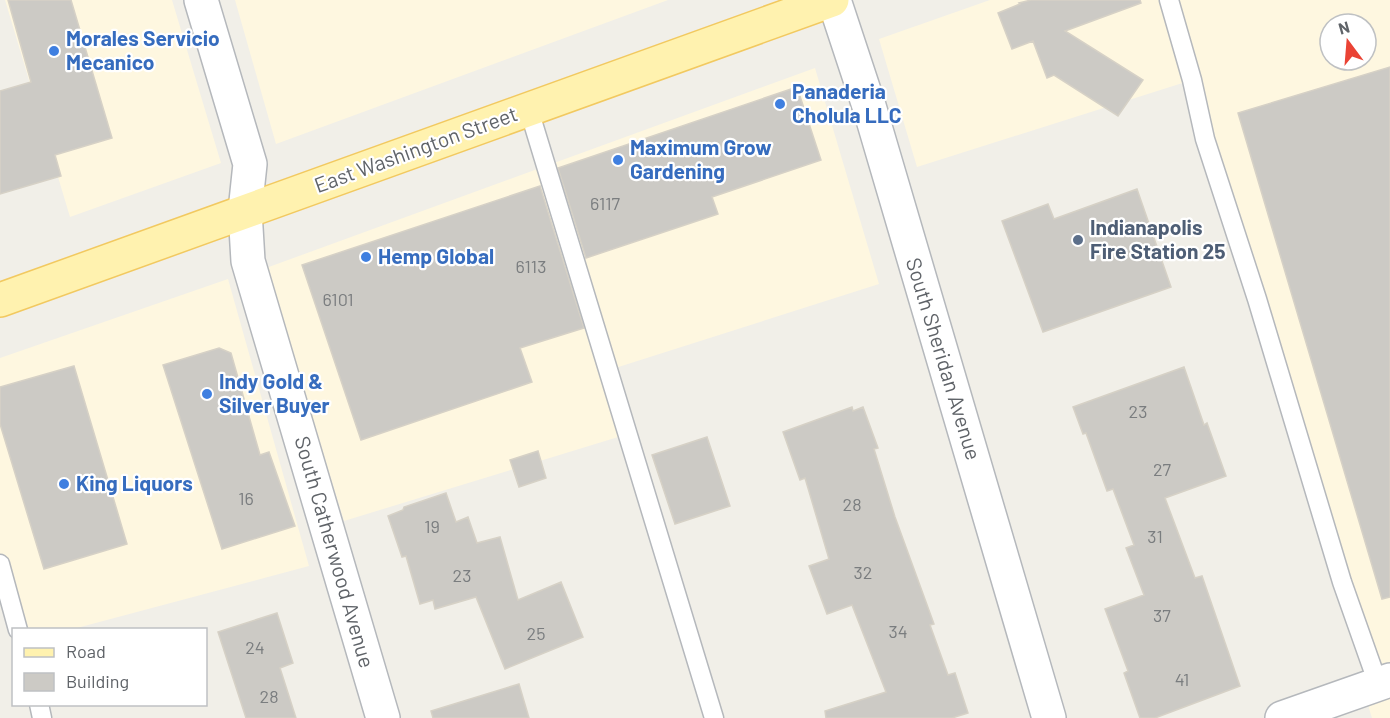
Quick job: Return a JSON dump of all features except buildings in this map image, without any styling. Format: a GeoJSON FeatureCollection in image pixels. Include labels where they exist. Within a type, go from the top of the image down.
{"type":"FeatureCollection","features":[{"type":"Feature","properties":{"kind":"main road","name":"East Washington Street"},"geometry":{"type":"LineString","coordinates":[[0,300],[833,0]]}},
{"type":"Feature","properties":{"kind":"street","name":"South Catherwood Avenue"},"geometry":{"type":"LineString","coordinates":[[201,0],[250,164],[245,211],[249,261],[383,718]]}},
{"type":"Feature","properties":{"kind":"street","name":"South Sheridan Avenue"},"geometry":{"type":"LineString","coordinates":[[833,0],[869,106],[1049,718]]}},
{"type":"Feature","properties":{"kind":"street"},"geometry":{"type":"LineString","coordinates":[[1282,718],[1384,682]]}},
{"type":"Feature","properties":{"kind":"lane"},"geometry":{"type":"LineString","coordinates":[[1169,0],[1192,80],[1205,139],[1260,310],[1342,582],[1384,682]]}},
{"type":"Feature","properties":{"kind":"lane"},"geometry":{"type":"LineString","coordinates":[[529,110],[714,718]]}},
{"type":"Feature","properties":{"kind":"lane"},"geometry":{"type":"LineString","coordinates":[[0,564],[17,628]]}},
{"type":"Feature","properties":{"kind":"shaded area"},"geometry":{"type":"Polygon","coordinates":[[[5,0],[172,0],[221,163],[70,217],[5,0]]]}},
{"type":"Feature","properties":{"kind":"shaded area"},"geometry":{"type":"Polygon","coordinates":[[[235,0],[668,0],[276,144],[235,0]]]}},
{"type":"Feature","properties":{"kind":"shaded area"},"geometry":{"type":"Polygon","coordinates":[[[990,0],[1390,0],[1390,718],[1372,718],[1363,689],[1378,684],[1192,80],[917,167],[879,39],[990,0]]]}},
{"type":"Feature","properties":{"kind":"shaded area"},"geometry":{"type":"Polygon","coordinates":[[[815,68],[879,284],[609,370],[628,434],[344,521],[266,268],[815,68]]]}},
{"type":"Feature","properties":{"kind":"shaded area"},"geometry":{"type":"Polygon","coordinates":[[[228,279],[309,566],[77,628],[18,628],[0,579],[0,358],[228,279]]]}},
{"type":"Feature","properties":{"kind":"place","name":"Morales Servicio Mecanico"},"geometry":{"type":"Point","coordinates":[54,51]}},
{"type":"Feature","properties":{"kind":"place","name":"Panaderia Cholula LLC"},"geometry":{"type":"Point","coordinates":[780,104]}},
{"type":"Feature","properties":{"kind":"place","name":"Maximum Grow Gardening"},"geometry":{"type":"Point","coordinates":[618,160]}},
{"type":"Feature","properties":{"kind":"place","name":"Indianapolis Fire Station 25"},"geometry":{"type":"Point","coordinates":[1078,240]}},
{"type":"Feature","properties":{"kind":"place","name":"Hemp Global"},"geometry":{"type":"Point","coordinates":[366,257]}},
{"type":"Feature","properties":{"kind":"place","name":"Indy Gold & Silver Buyer"},"geometry":{"type":"Point","coordinates":[207,394]}},
{"type":"Feature","properties":{"kind":"place","name":"King Liquors"},"geometry":{"type":"Point","coordinates":[64,484]}}]}
